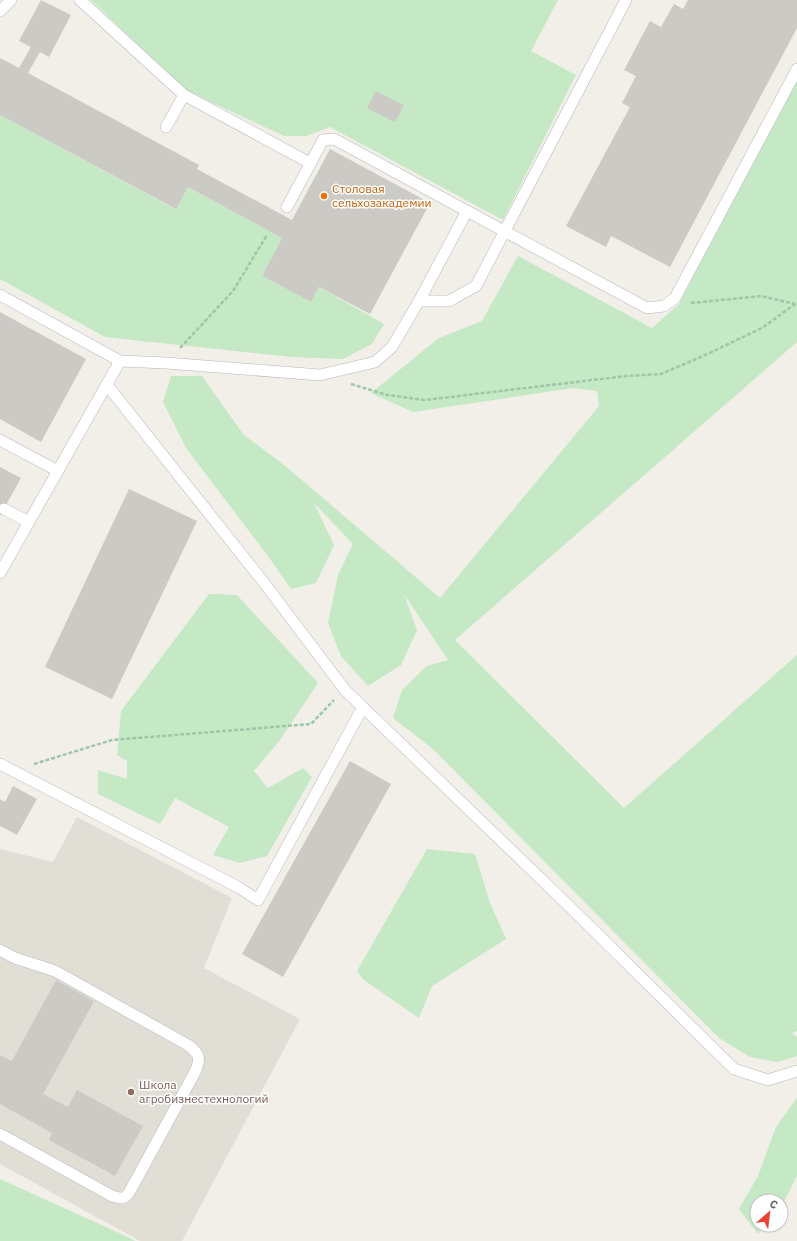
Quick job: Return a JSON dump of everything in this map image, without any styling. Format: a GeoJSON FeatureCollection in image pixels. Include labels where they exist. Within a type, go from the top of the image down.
{"type":"FeatureCollection","features":[{"type":"Feature","properties":{"kind":"lane"},"geometry":{"type":"LineString","coordinates":[[0,11],[11,0]]}},
{"type":"Feature","properties":{"kind":"lane"},"geometry":{"type":"LineString","coordinates":[[80,0],[184,95],[310,163]]}},
{"type":"Feature","properties":{"kind":"lane"},"geometry":{"type":"LineString","coordinates":[[419,301],[449,301],[476,286],[626,0]]}},
{"type":"Feature","properties":{"kind":"lane"},"geometry":{"type":"LineString","coordinates":[[287,207],[323,140],[334,139],[647,308],[664,306],[675,298],[797,69]]}},
{"type":"Feature","properties":{"kind":"lane"},"geometry":{"type":"LineString","coordinates":[[166,127],[184,95]]}},
{"type":"Feature","properties":{"kind":"lane"},"geometry":{"type":"LineString","coordinates":[[0,295],[120,361],[166,362],[320,375],[375,362],[392,347],[419,301],[467,211]]}},
{"type":"Feature","properties":{"kind":"lane"},"geometry":{"type":"LineString","coordinates":[[0,572],[120,361]]}},
{"type":"Feature","properties":{"kind":"lane"},"geometry":{"type":"LineString","coordinates":[[107,385],[265,584],[344,690],[569,906],[734,1069],[768,1080],[797,1071]]}},
{"type":"Feature","properties":{"kind":"lane"},"geometry":{"type":"LineString","coordinates":[[0,440],[58,471]]}},
{"type":"Feature","properties":{"kind":"lane"},"geometry":{"type":"LineString","coordinates":[[4,509],[28,522]]}},
{"type":"Feature","properties":{"kind":"lane"},"geometry":{"type":"LineString","coordinates":[[0,764],[238,887],[258,900],[363,707]]}},
{"type":"Feature","properties":{"kind":"lane"},"geometry":{"type":"LineString","coordinates":[[0,950],[15,958],[55,971],[181,1041],[197,1052],[200,1061],[196,1072],[126,1197],[121,1198],[112,1196],[0,1134]]}},
{"type":"Feature","properties":{"kind":"path"},"geometry":{"type":"LineString","coordinates":[[166,362],[234,291],[267,235]]}},
{"type":"Feature","properties":{"kind":"path"},"geometry":{"type":"LineString","coordinates":[[664,306],[761,296],[796,303]]}},
{"type":"Feature","properties":{"kind":"path"},"geometry":{"type":"LineString","coordinates":[[348,383],[387,395],[425,400],[626,376],[660,374],[701,357],[762,328],[796,303]]}},
{"type":"Feature","properties":{"kind":"path"},"geometry":{"type":"LineString","coordinates":[[13,771],[112,740],[311,724],[344,690]]}},
{"type":"Feature","properties":{"kind":"shaded area","name":"Школа агробизнестехнологий"},"geometry":{"type":"Polygon","coordinates":[[[77,817],[232,898],[204,968],[300,1019],[182,1241],[140,1241],[0,1164],[0,849],[53,862],[77,817]]]}},
{"type":"Feature","properties":{"kind":"green space"},"geometry":{"type":"Polygon","coordinates":[[[91,0],[558,0],[531,51],[576,75],[503,220],[330,127],[306,136],[284,136],[185,90],[91,0]]]}},
{"type":"Feature","properties":{"kind":"green space"},"geometry":{"type":"Polygon","coordinates":[[[797,78],[797,342],[455,640],[624,808],[797,655],[797,1031],[792,1033],[797,1037],[797,1056],[777,1062],[750,1057],[719,1038],[433,749],[393,718],[402,690],[427,666],[448,660],[404,594],[417,630],[401,665],[368,686],[341,656],[328,623],[338,575],[353,544],[314,503],[334,545],[316,583],[291,589],[268,556],[186,448],[163,402],[171,376],[202,376],[243,434],[289,469],[440,598],[599,406],[597,391],[573,388],[413,412],[371,393],[439,338],[482,321],[518,256],[652,328],[679,304],[797,78]]]}},
{"type":"Feature","properties":{"kind":"green space"},"geometry":{"type":"Polygon","coordinates":[[[0,115],[175,209],[188,187],[282,238],[262,276],[311,302],[319,287],[384,324],[372,344],[343,359],[292,357],[105,337],[0,279],[0,115]]]}},
{"type":"Feature","properties":{"kind":"green space"},"geometry":{"type":"Polygon","coordinates":[[[209,594],[237,595],[318,683],[280,740],[254,771],[268,788],[303,768],[312,777],[267,856],[240,863],[213,855],[229,827],[175,798],[160,824],[98,794],[98,770],[127,779],[127,761],[117,755],[121,711],[209,594]]]}},
{"type":"Feature","properties":{"kind":"green space"},"geometry":{"type":"Polygon","coordinates":[[[427,849],[475,854],[490,903],[506,939],[432,986],[419,1018],[364,980],[357,971],[427,849]]]}},
{"type":"Feature","properties":{"kind":"green space"},"geometry":{"type":"Polygon","coordinates":[[[797,1098],[797,1176],[788,1193],[749,1193],[749,1222],[739,1209],[758,1176],[776,1127],[797,1098]]]}},
{"type":"Feature","properties":{"kind":"green space"},"geometry":{"type":"Polygon","coordinates":[[[0,1179],[128,1237],[135,1241],[0,1241],[0,1179]]]}},
{"type":"Feature","properties":{"kind":"building"},"geometry":{"type":"Polygon","coordinates":[[[41,0],[71,15],[49,57],[40,52],[28,73],[199,165],[197,169],[292,220],[330,149],[430,203],[370,314],[319,287],[311,302],[262,276],[282,238],[188,187],[176,209],[0,115],[0,58],[19,68],[31,47],[19,41],[41,0]]]}},
{"type":"Feature","properties":{"kind":"building"},"geometry":{"type":"Polygon","coordinates":[[[688,0],[797,0],[797,28],[670,267],[611,236],[606,247],[566,226],[630,107],[622,103],[636,76],[624,70],[650,21],[661,27],[674,4],[683,9],[688,0]]]}},
{"type":"Feature","properties":{"kind":"building"},"geometry":{"type":"Polygon","coordinates":[[[376,91],[404,105],[395,122],[367,108],[376,91]]]}},
{"type":"Feature","properties":{"kind":"building"},"geometry":{"type":"Polygon","coordinates":[[[0,312],[86,359],[41,442],[0,419],[0,312]]]}},
{"type":"Feature","properties":{"kind":"building"},"geometry":{"type":"Polygon","coordinates":[[[0,467],[21,478],[0,516],[0,467]]]}},
{"type":"Feature","properties":{"kind":"building"},"geometry":{"type":"Polygon","coordinates":[[[129,489],[197,521],[112,699],[45,667],[129,489]]]}},
{"type":"Feature","properties":{"kind":"building"},"geometry":{"type":"Polygon","coordinates":[[[350,761],[391,784],[283,977],[242,954],[350,761]]]}},
{"type":"Feature","properties":{"kind":"building"},"geometry":{"type":"Polygon","coordinates":[[[13,786],[37,799],[17,835],[0,826],[0,799],[5,802],[13,786]]]}},
{"type":"Feature","properties":{"kind":"building"},"geometry":{"type":"Polygon","coordinates":[[[56,980],[94,1001],[43,1094],[68,1107],[77,1090],[143,1126],[115,1176],[49,1140],[52,1133],[0,1104],[0,1055],[12,1061],[56,980]]]}},
{"type":"Feature","properties":{"kind":"place","name":"Столовая сельхозакадемии"},"geometry":{"type":"Point","coordinates":[324,196]}},
{"type":"Feature","properties":{"kind":"place","name":"Школа агробизнестехнологий"},"geometry":{"type":"Point","coordinates":[131,1092]}}]}
